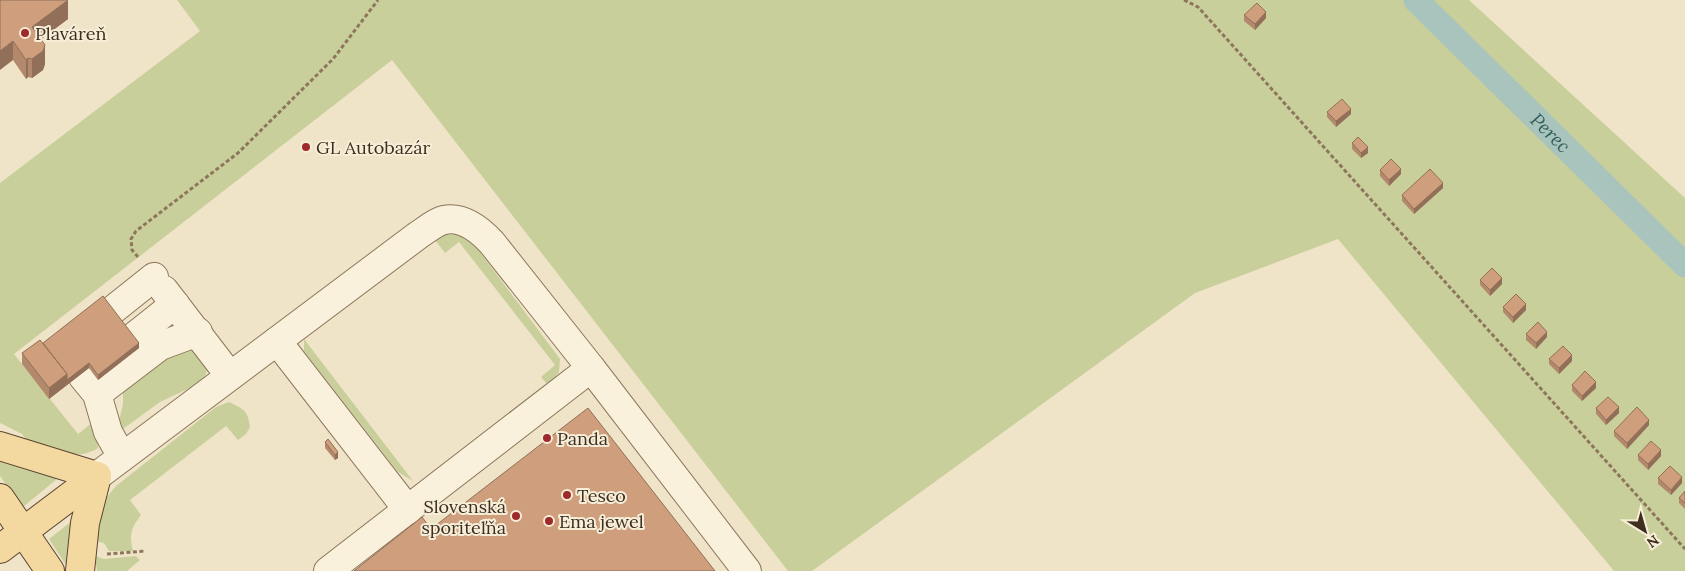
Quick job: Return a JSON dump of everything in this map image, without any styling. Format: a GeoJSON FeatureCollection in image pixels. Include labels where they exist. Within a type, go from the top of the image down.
{"type":"FeatureCollection","features":[{"type":"Feature","properties":{"kind":"main road"},"geometry":{"type":"LineString","coordinates":[[0,446],[97,476]]}},
{"type":"Feature","properties":{"kind":"main road"},"geometry":{"type":"LineString","coordinates":[[0,549],[97,476]]}},
{"type":"Feature","properties":{"kind":"main road"},"geometry":{"type":"LineString","coordinates":[[80,571],[85,524],[97,476]]}},
{"type":"Feature","properties":{"kind":"main road"},"geometry":{"type":"LineString","coordinates":[[0,498],[50,571]]}},
{"type":"Feature","properties":{"kind":"lane"},"geometry":{"type":"LineString","coordinates":[[97,476],[417,236],[444,220],[462,221],[479,229],[492,243],[747,571]]}},
{"type":"Feature","properties":{"kind":"lane"},"geometry":{"type":"LineString","coordinates":[[79,368],[152,274],[230,376]]}},
{"type":"Feature","properties":{"kind":"lane"},"geometry":{"type":"LineString","coordinates":[[79,368],[175,304]]}},
{"type":"Feature","properties":{"kind":"lane"},"geometry":{"type":"LineString","coordinates":[[79,368],[160,346],[198,332]]}},
{"type":"Feature","properties":{"kind":"lane"},"geometry":{"type":"LineString","coordinates":[[277,341],[408,510]]}},
{"type":"Feature","properties":{"kind":"lane"},"geometry":{"type":"LineString","coordinates":[[79,368],[108,432],[122,457]]}},
{"type":"Feature","properties":{"kind":"lane"},"geometry":{"type":"LineString","coordinates":[[328,571],[591,368]]}},
{"type":"Feature","properties":{"kind":"path"},"geometry":{"type":"LineString","coordinates":[[152,274],[132,250],[131,239],[136,231],[238,153],[333,59],[378,0]]}},
{"type":"Feature","properties":{"kind":"path"},"geometry":{"type":"LineString","coordinates":[[1184,0],[1198,7],[1685,549]]}},
{"type":"Feature","properties":{"kind":"path"},"geometry":{"type":"LineString","coordinates":[[106,554],[145,551]]}},
{"type":"Feature","properties":{"kind":"green space"},"geometry":{"type":"Polygon","coordinates":[[[177,0],[1469,0],[1685,198],[1685,571],[1614,571],[1338,239],[1195,293],[812,571],[788,571],[392,60],[14,354],[78,434],[94,421],[98,448],[90,452],[73,454],[29,443],[22,434],[0,423],[0,183],[200,31],[177,0]]]}},
{"type":"Feature","properties":{"kind":"green space"},"geometry":{"type":"Polygon","coordinates":[[[454,234],[466,238],[477,248],[560,359],[559,372],[550,383],[546,383],[541,377],[555,365],[459,242],[445,253],[435,240],[436,236],[454,234]]]}},
{"type":"Feature","properties":{"kind":"green space"},"geometry":{"type":"Polygon","coordinates":[[[304,339],[413,481],[398,472],[304,351],[304,339]]]}},
{"type":"Feature","properties":{"kind":"green space"},"geometry":{"type":"Polygon","coordinates":[[[190,349],[204,359],[207,370],[205,377],[196,385],[160,402],[116,434],[123,404],[123,391],[152,363],[190,349]]]}},
{"type":"Feature","properties":{"kind":"green space"},"geometry":{"type":"Polygon","coordinates":[[[229,402],[246,413],[250,427],[246,434],[238,440],[226,426],[130,500],[141,515],[132,532],[133,551],[109,551],[104,543],[96,541],[97,525],[102,506],[116,486],[216,407],[229,402]]]}},
{"type":"Feature","properties":{"kind":"green space"},"geometry":{"type":"Polygon","coordinates":[[[0,456],[58,478],[23,507],[0,476],[0,456]]]}},
{"type":"Feature","properties":{"kind":"green space"},"geometry":{"type":"Polygon","coordinates":[[[72,521],[72,566],[66,565],[49,539],[72,521]]]}},
{"type":"Feature","properties":{"kind":"green space"},"geometry":{"type":"Polygon","coordinates":[[[95,556],[104,559],[136,556],[140,560],[127,571],[97,571],[95,556]]]}},
{"type":"Feature","properties":{"kind":"building","name":"Plaváreň"},"geometry":{"type":"Polygon","coordinates":[[[0,0],[68,0],[32,27],[45,45],[43,51],[32,59],[28,58],[26,60],[13,41],[0,51],[0,0]]]}},
{"type":"Feature","properties":{"kind":"building"},"geometry":{"type":"Polygon","coordinates":[[[1257,3],[1266,12],[1255,24],[1244,15],[1257,3]]]}},
{"type":"Feature","properties":{"kind":"building"},"geometry":{"type":"Polygon","coordinates":[[[1342,99],[1351,109],[1336,121],[1327,112],[1342,99]]]}},
{"type":"Feature","properties":{"kind":"building"},"geometry":{"type":"Polygon","coordinates":[[[1358,137],[1368,147],[1361,153],[1352,143],[1358,137]]]}},
{"type":"Feature","properties":{"kind":"building"},"geometry":{"type":"Polygon","coordinates":[[[1391,159],[1401,169],[1389,180],[1380,170],[1391,159]]]}},
{"type":"Feature","properties":{"kind":"building"},"geometry":{"type":"Polygon","coordinates":[[[1430,169],[1443,183],[1414,209],[1402,195],[1430,169]]]}},
{"type":"Feature","properties":{"kind":"building"},"geometry":{"type":"Polygon","coordinates":[[[1492,268],[1502,278],[1490,290],[1480,280],[1492,268]]]}},
{"type":"Feature","properties":{"kind":"building"},"geometry":{"type":"Polygon","coordinates":[[[1516,294],[1526,304],[1513,317],[1503,307],[1516,294]]]}},
{"type":"Feature","properties":{"kind":"building"},"geometry":{"type":"Polygon","coordinates":[[[103,296],[139,343],[98,375],[89,363],[67,380],[67,374],[43,343],[103,296]]]}},
{"type":"Feature","properties":{"kind":"building"},"geometry":{"type":"Polygon","coordinates":[[[1538,322],[1547,332],[1536,343],[1526,334],[1538,322]]]}},
{"type":"Feature","properties":{"kind":"building"},"geometry":{"type":"Polygon","coordinates":[[[40,340],[67,374],[49,388],[22,353],[40,340]]]}},
{"type":"Feature","properties":{"kind":"building"},"geometry":{"type":"Polygon","coordinates":[[[1563,346],[1572,355],[1559,368],[1549,359],[1563,346]]]}},
{"type":"Feature","properties":{"kind":"building"},"geometry":{"type":"Polygon","coordinates":[[[1585,371],[1596,382],[1582,396],[1572,385],[1585,371]]]}},
{"type":"Feature","properties":{"kind":"building"},"geometry":{"type":"Polygon","coordinates":[[[1608,397],[1619,407],[1606,420],[1596,408],[1608,397]]]}},
{"type":"Feature","properties":{"kind":"building"},"geometry":{"type":"Polygon","coordinates":[[[1637,407],[1649,420],[1627,443],[1614,431],[1637,407]]]}},
{"type":"Feature","properties":{"kind":"building","name":"Tesco"},"geometry":{"type":"Polygon","coordinates":[[[588,408],[715,571],[354,571],[422,517],[431,529],[588,408]]]}},
{"type":"Feature","properties":{"kind":"building"},"geometry":{"type":"Polygon","coordinates":[[[328,439],[338,452],[335,455],[325,442],[328,439]]]}},
{"type":"Feature","properties":{"kind":"building"},"geometry":{"type":"Polygon","coordinates":[[[1651,441],[1661,450],[1648,464],[1638,455],[1651,441]]]}},
{"type":"Feature","properties":{"kind":"building"},"geometry":{"type":"Polygon","coordinates":[[[1670,466],[1682,477],[1671,490],[1658,478],[1670,466]]]}},
{"type":"Feature","properties":{"kind":"building"},"geometry":{"type":"Polygon","coordinates":[[[1685,491],[1685,503],[1679,498],[1685,491]]]}},
{"type":"Feature","properties":{"kind":"waterway","name":"Perec"},"geometry":{"type":"LineString","coordinates":[[1416,0],[1685,265]]}},
{"type":"Feature","properties":{"kind":"place","name":"Plaváreň"},"geometry":{"type":"Point","coordinates":[25,33]}},
{"type":"Feature","properties":{"kind":"place","name":"GL Autobazár"},"geometry":{"type":"Point","coordinates":[306,147]}},
{"type":"Feature","properties":{"kind":"place","name":"Panda"},"geometry":{"type":"Point","coordinates":[547,438]}},
{"type":"Feature","properties":{"kind":"place","name":"Tesco"},"geometry":{"type":"Point","coordinates":[567,495]}},
{"type":"Feature","properties":{"kind":"place","name":"Slovenská sporiteľňa"},"geometry":{"type":"Point","coordinates":[516,516]}},
{"type":"Feature","properties":{"kind":"place","name":"Ema jewel"},"geometry":{"type":"Point","coordinates":[549,521]}}]}
